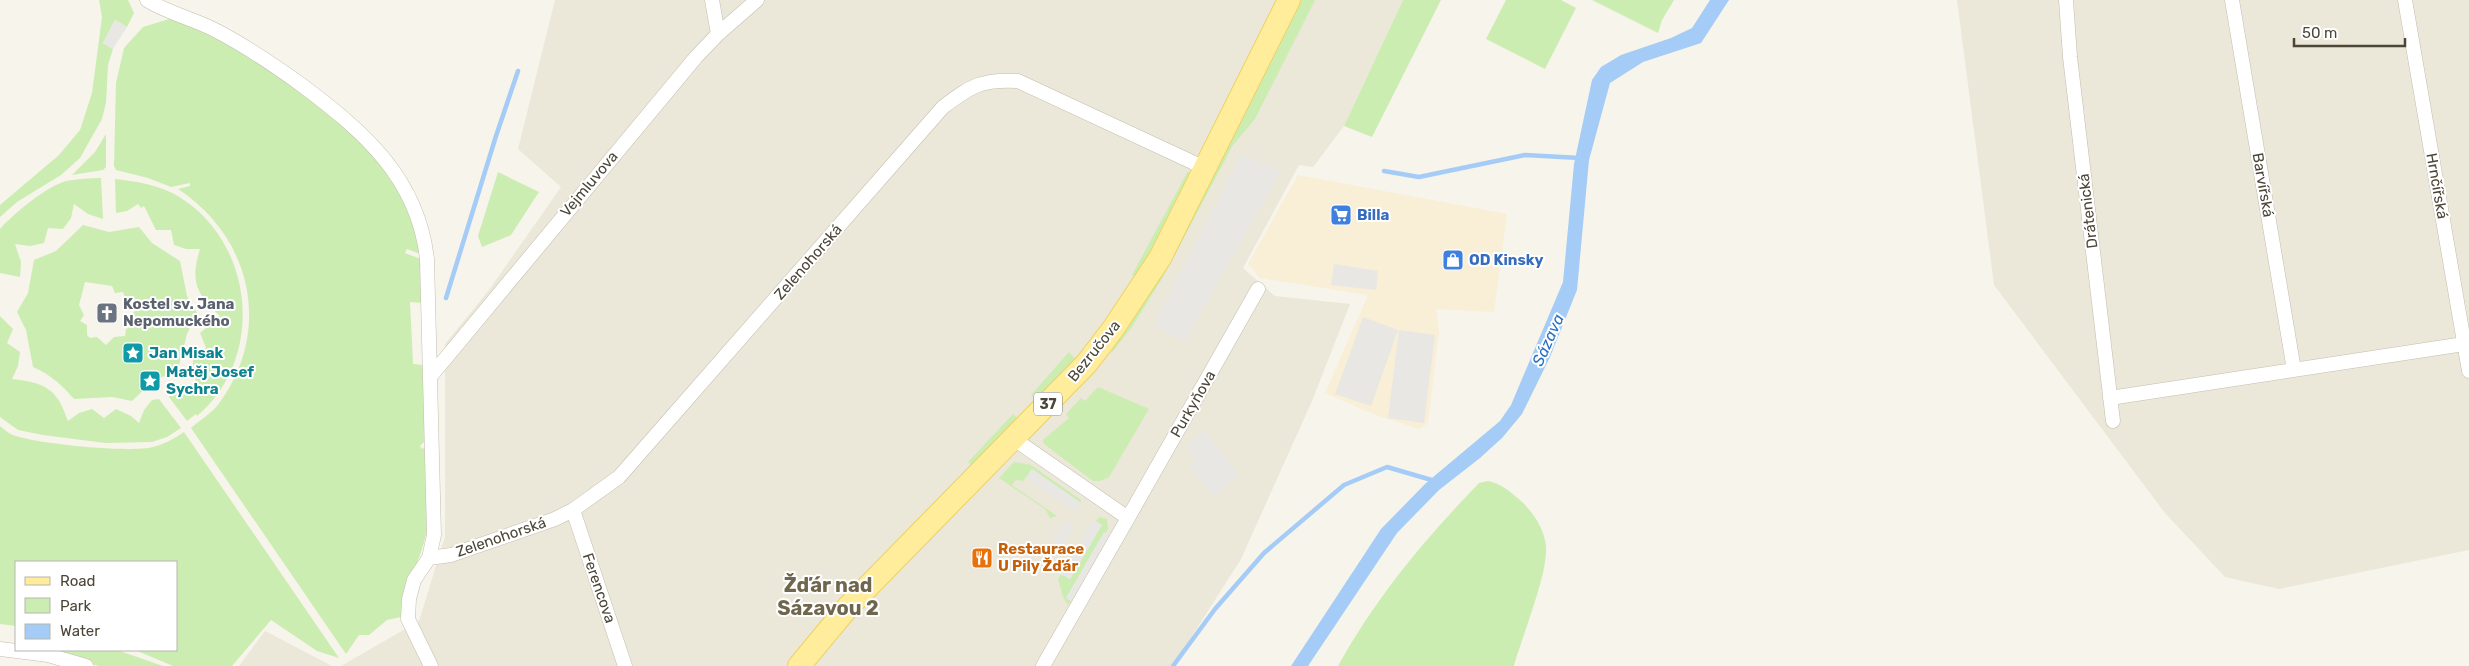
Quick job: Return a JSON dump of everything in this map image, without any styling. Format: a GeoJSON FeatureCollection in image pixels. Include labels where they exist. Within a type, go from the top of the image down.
{"type":"FeatureCollection","features":[{"type":"Feature","properties":{"kind":"main road","name":"Bezručova"},"geometry":{"type":"LineString","coordinates":[[799,666],[848,607],[1087,363],[1113,329],[1160,258],[1289,0]]}},
{"type":"Feature","properties":{"kind":"street"},"geometry":{"type":"LineString","coordinates":[[147,0],[164,10],[212,29],[254,51],[348,120],[383,156],[411,199],[425,241],[429,288],[434,535],[429,558],[414,580],[409,599],[408,619],[431,666]]}},
{"type":"Feature","properties":{"kind":"street"},"geometry":{"type":"LineString","coordinates":[[712,0],[718,34]]}},
{"type":"Feature","properties":{"kind":"street","name":"Vejmluvova"},"geometry":{"type":"LineString","coordinates":[[430,377],[618,149],[718,34],[757,0]]}},
{"type":"Feature","properties":{"kind":"street","name":"Drátenická"},"geometry":{"type":"LineString","coordinates":[[2066,0],[2070,57],[2113,421]]}},
{"type":"Feature","properties":{"kind":"street","name":"Barvířská"},"geometry":{"type":"LineString","coordinates":[[2232,0],[2294,370]]}},
{"type":"Feature","properties":{"kind":"street","name":"Hrnčířská"},"geometry":{"type":"LineString","coordinates":[[2405,0],[2469,372]]}},
{"type":"Feature","properties":{"kind":"street","name":"Zelenohorská"},"geometry":{"type":"LineString","coordinates":[[429,558],[451,555],[573,510],[630,466],[943,107],[971,86],[997,80],[1018,81],[1205,168]]}},
{"type":"Feature","properties":{"kind":"street","name":"Purkyňova"},"geometry":{"type":"LineString","coordinates":[[1043,666],[1258,289]]}},
{"type":"Feature","properties":{"kind":"street"},"geometry":{"type":"LineString","coordinates":[[2110,398],[2464,344]]}},
{"type":"Feature","properties":{"kind":"street"},"geometry":{"type":"LineString","coordinates":[[1014,439],[1128,518]]}},
{"type":"Feature","properties":{"kind":"street","name":"Ferencova"},"geometry":{"type":"LineString","coordinates":[[573,510],[626,666]]}},
{"type":"Feature","properties":{"kind":"street"},"geometry":{"type":"LineString","coordinates":[[0,649],[15,651]]}},
{"type":"Feature","properties":{"kind":"street"},"geometry":{"type":"LineString","coordinates":[[16,651],[48,655],[86,666]]}},
{"type":"Feature","properties":{"kind":"shaded area"},"geometry":{"type":"Polygon","coordinates":[[[555,0],[1403,0],[1344,126],[1313,167],[1299,165],[1243,268],[1275,296],[1350,304],[1312,401],[1241,559],[1173,666],[341,666],[419,621],[445,537],[445,344],[489,290],[561,187],[518,149],[555,0]]]}},
{"type":"Feature","properties":{"kind":"shaded area"},"geometry":{"type":"Polygon","coordinates":[[[1957,0],[2469,0],[2469,550],[2279,589],[2225,577],[2165,513],[1994,285],[1957,0]]]}},
{"type":"Feature","properties":{"kind":"shaded area"},"geometry":{"type":"Polygon","coordinates":[[[115,20],[127,27],[113,49],[103,43],[115,20]]]}},
{"type":"Feature","properties":{"kind":"shaded area"},"geometry":{"type":"Polygon","coordinates":[[[1241,154],[1281,171],[1184,342],[1154,325],[1241,154]]]}},
{"type":"Feature","properties":{"kind":"shaded area"},"geometry":{"type":"Polygon","coordinates":[[[1298,175],[1507,214],[1494,312],[1436,309],[1439,332],[1428,423],[1419,429],[1376,415],[1325,393],[1368,295],[1260,278],[1248,264],[1298,175]]]}},
{"type":"Feature","properties":{"kind":"shaded area"},"geometry":{"type":"Polygon","coordinates":[[[1334,264],[1378,271],[1376,290],[1331,285],[1334,264]]]}},
{"type":"Feature","properties":{"kind":"shaded area"},"geometry":{"type":"Polygon","coordinates":[[[1363,317],[1398,330],[1371,406],[1335,394],[1363,317]]]}},
{"type":"Feature","properties":{"kind":"shaded area"},"geometry":{"type":"Polygon","coordinates":[[[1399,330],[1435,335],[1424,423],[1388,418],[1399,330]]]}},
{"type":"Feature","properties":{"kind":"shaded area"},"geometry":{"type":"Polygon","coordinates":[[[1205,430],[1238,474],[1214,497],[1189,467],[1196,461],[1186,447],[1205,430]]]}},
{"type":"Feature","properties":{"kind":"shaded area"},"geometry":{"type":"Polygon","coordinates":[[[1032,469],[1081,503],[1074,511],[1026,478],[1032,469]]]}},
{"type":"Feature","properties":{"kind":"shaded area"},"geometry":{"type":"Polygon","coordinates":[[[1093,520],[1102,525],[1070,579],[1061,574],[1093,520]]]}},
{"type":"Feature","properties":{"kind":"shaded area"},"geometry":{"type":"Polygon","coordinates":[[[1064,521],[1073,527],[1049,569],[1041,564],[1064,521]]]}},
{"type":"Feature","properties":{"kind":"shaded area"},"geometry":{"type":"Polygon","coordinates":[[[1104,532],[1109,535],[1071,601],[1066,598],[1104,532]]]}},
{"type":"Feature","properties":{"kind":"shaded area"},"geometry":{"type":"Polygon","coordinates":[[[265,631],[332,666],[239,666],[265,631]]]}},
{"type":"Feature","properties":{"kind":"green space"},"geometry":{"type":"Polygon","coordinates":[[[99,0],[128,0],[134,13],[127,27],[115,20],[103,43],[113,49],[108,65],[106,103],[102,119],[80,158],[61,175],[17,202],[0,217],[0,205],[59,155],[80,130],[92,93],[102,17],[99,0]]]}},
{"type":"Feature","properties":{"kind":"green space"},"geometry":{"type":"Polygon","coordinates":[[[1302,0],[1315,0],[1255,119],[1233,145],[1163,277],[1132,327],[1110,355],[1124,327],[1186,229],[1302,0]]]}},
{"type":"Feature","properties":{"kind":"green space"},"geometry":{"type":"Polygon","coordinates":[[[1403,0],[1441,0],[1372,137],[1344,126],[1403,0]]]}},
{"type":"Feature","properties":{"kind":"green space"},"geometry":{"type":"Polygon","coordinates":[[[1506,0],[1561,0],[1576,8],[1545,69],[1486,39],[1506,0]]]}},
{"type":"Feature","properties":{"kind":"green space"},"geometry":{"type":"Polygon","coordinates":[[[1592,0],[1674,0],[1662,20],[1658,33],[1592,0]]]}},
{"type":"Feature","properties":{"kind":"green space"},"geometry":{"type":"Polygon","coordinates":[[[169,19],[198,29],[230,44],[263,63],[327,111],[379,163],[397,188],[409,212],[421,246],[423,255],[407,249],[405,253],[421,259],[423,303],[410,302],[413,364],[423,365],[427,439],[420,446],[422,449],[427,445],[429,499],[425,540],[406,594],[401,617],[387,620],[369,635],[359,635],[346,654],[191,428],[217,406],[234,378],[245,348],[249,318],[247,288],[238,260],[224,233],[204,209],[178,189],[190,186],[190,183],[171,187],[148,178],[116,170],[114,166],[116,83],[124,48],[143,27],[169,19]]]}},
{"type":"Feature","properties":{"kind":"green space"},"geometry":{"type":"Polygon","coordinates":[[[106,134],[106,167],[103,170],[72,175],[95,152],[106,134]]]}},
{"type":"Feature","properties":{"kind":"green space"},"geometry":{"type":"Polygon","coordinates":[[[1188,171],[1190,178],[1137,277],[1132,275],[1188,171]]]}},
{"type":"Feature","properties":{"kind":"green space"},"geometry":{"type":"Polygon","coordinates":[[[498,172],[539,192],[511,235],[482,247],[478,236],[498,172]]]}},
{"type":"Feature","properties":{"kind":"green space"},"geometry":{"type":"Polygon","coordinates":[[[101,178],[103,219],[88,214],[74,204],[71,218],[63,229],[48,228],[44,243],[30,246],[15,244],[21,262],[20,277],[0,273],[0,229],[13,216],[40,194],[58,184],[66,181],[101,178]]]}},
{"type":"Feature","properties":{"kind":"green space"},"geometry":{"type":"Polygon","coordinates":[[[115,179],[150,185],[166,190],[181,198],[206,219],[224,244],[237,273],[242,303],[241,334],[234,364],[219,392],[197,416],[196,414],[187,421],[169,397],[170,387],[181,384],[197,384],[193,372],[193,356],[206,348],[200,333],[220,316],[205,301],[197,286],[196,270],[200,249],[186,249],[174,245],[171,230],[156,230],[144,206],[141,208],[138,204],[127,211],[116,213],[115,179]]]}},
{"type":"Feature","properties":{"kind":"green space"},"geometry":{"type":"Polygon","coordinates":[[[83,225],[109,232],[139,227],[152,243],[180,261],[187,296],[197,313],[187,334],[178,370],[153,381],[132,401],[112,397],[74,399],[55,380],[33,367],[26,330],[17,312],[28,293],[34,260],[56,251],[83,225]],[[85,282],[79,305],[84,315],[80,321],[87,325],[87,335],[90,338],[97,337],[106,345],[114,337],[125,336],[126,329],[137,324],[132,314],[135,311],[134,303],[125,298],[123,292],[115,293],[112,286],[85,282]]]}},
{"type":"Feature","properties":{"kind":"green space"},"geometry":{"type":"Polygon","coordinates":[[[0,316],[13,329],[7,343],[20,352],[18,366],[12,379],[41,385],[48,389],[59,401],[68,421],[79,413],[92,409],[104,418],[116,409],[131,416],[139,423],[144,410],[152,400],[159,399],[181,428],[167,437],[152,442],[105,443],[18,430],[0,417],[0,316]]]}},
{"type":"Feature","properties":{"kind":"green space"},"geometry":{"type":"Polygon","coordinates":[[[1069,352],[1075,359],[1036,399],[1031,395],[1069,352]]]}},
{"type":"Feature","properties":{"kind":"green space"},"geometry":{"type":"Polygon","coordinates":[[[1098,387],[1149,409],[1109,477],[1100,481],[1093,481],[1044,444],[1043,440],[1069,418],[1066,414],[1081,398],[1085,401],[1098,387]]]}},
{"type":"Feature","properties":{"kind":"green space"},"geometry":{"type":"Polygon","coordinates":[[[1013,414],[1018,419],[972,466],[968,462],[1013,414]]]}},
{"type":"Feature","properties":{"kind":"green space"},"geometry":{"type":"Polygon","coordinates":[[[0,426],[16,436],[44,442],[125,449],[157,446],[170,441],[184,432],[339,658],[317,651],[271,620],[232,666],[173,666],[137,651],[178,651],[178,561],[15,561],[15,626],[0,624],[0,426]]]}},
{"type":"Feature","properties":{"kind":"green space"},"geometry":{"type":"Polygon","coordinates":[[[1014,462],[1031,465],[1081,500],[1081,503],[1032,469],[1023,481],[1016,480],[1012,485],[1057,516],[1050,518],[1045,509],[999,478],[1014,462]]]}},
{"type":"Feature","properties":{"kind":"green space"},"geometry":{"type":"Polygon","coordinates":[[[1488,481],[1505,488],[1529,510],[1540,527],[1546,546],[1546,558],[1539,589],[1514,666],[1338,666],[1368,616],[1402,570],[1479,483],[1488,481]]]}},
{"type":"Feature","properties":{"kind":"green space"},"geometry":{"type":"Polygon","coordinates":[[[1099,517],[1107,519],[1108,529],[1066,598],[1071,601],[1068,605],[1063,597],[1058,579],[1061,574],[1070,579],[1102,525],[1096,521],[1099,517]]]}},
{"type":"Feature","properties":{"kind":"green space"},"geometry":{"type":"Polygon","coordinates":[[[42,651],[120,651],[163,666],[99,666],[42,651]]]}},
{"type":"Feature","properties":{"kind":"water","name":"Sázava"},"geometry":{"type":"Polygon","coordinates":[[[1710,0],[1729,0],[1701,43],[1643,62],[1610,83],[1589,160],[1577,290],[1550,357],[1522,414],[1502,438],[1439,490],[1397,533],[1308,666],[1291,666],[1381,529],[1426,483],[1500,421],[1511,405],[1563,282],[1574,164],[1592,80],[1601,67],[1621,55],[1671,38],[1692,28],[1710,0]]]}},
{"type":"Feature","properties":{"kind":"waterway"},"geometry":{"type":"LineString","coordinates":[[446,298],[518,71]]}},
{"type":"Feature","properties":{"kind":"waterway"},"geometry":{"type":"LineString","coordinates":[[1384,171],[1419,177],[1525,155],[1580,158]]}},
{"type":"Feature","properties":{"kind":"waterway"},"geometry":{"type":"LineString","coordinates":[[1173,666],[1215,609],[1264,553],[1344,485],[1387,467],[1435,481]]}},
{"type":"Feature","properties":{"kind":"place","name":"Billa"},"geometry":{"type":"Point","coordinates":[1341,215]}},
{"type":"Feature","properties":{"kind":"place","name":"OD Kinsky"},"geometry":{"type":"Point","coordinates":[1453,260]}},
{"type":"Feature","properties":{"kind":"place","name":"Kostel sv. Jana Nepomuckého"},"geometry":{"type":"Point","coordinates":[107,313]}},
{"type":"Feature","properties":{"kind":"place","name":"Jan Misak"},"geometry":{"type":"Point","coordinates":[133,353]}},
{"type":"Feature","properties":{"kind":"place","name":"Matěj Josef Sychra"},"geometry":{"type":"Point","coordinates":[150,381]}},
{"type":"Feature","properties":{"kind":"place","name":"Restaurace U Pily Žďár"},"geometry":{"type":"Point","coordinates":[982,558]}},
{"type":"Feature","properties":{"kind":"district","name":"Žďár nad Sázavou 2"},"geometry":{"type":"Point","coordinates":[828,596]}}]}
